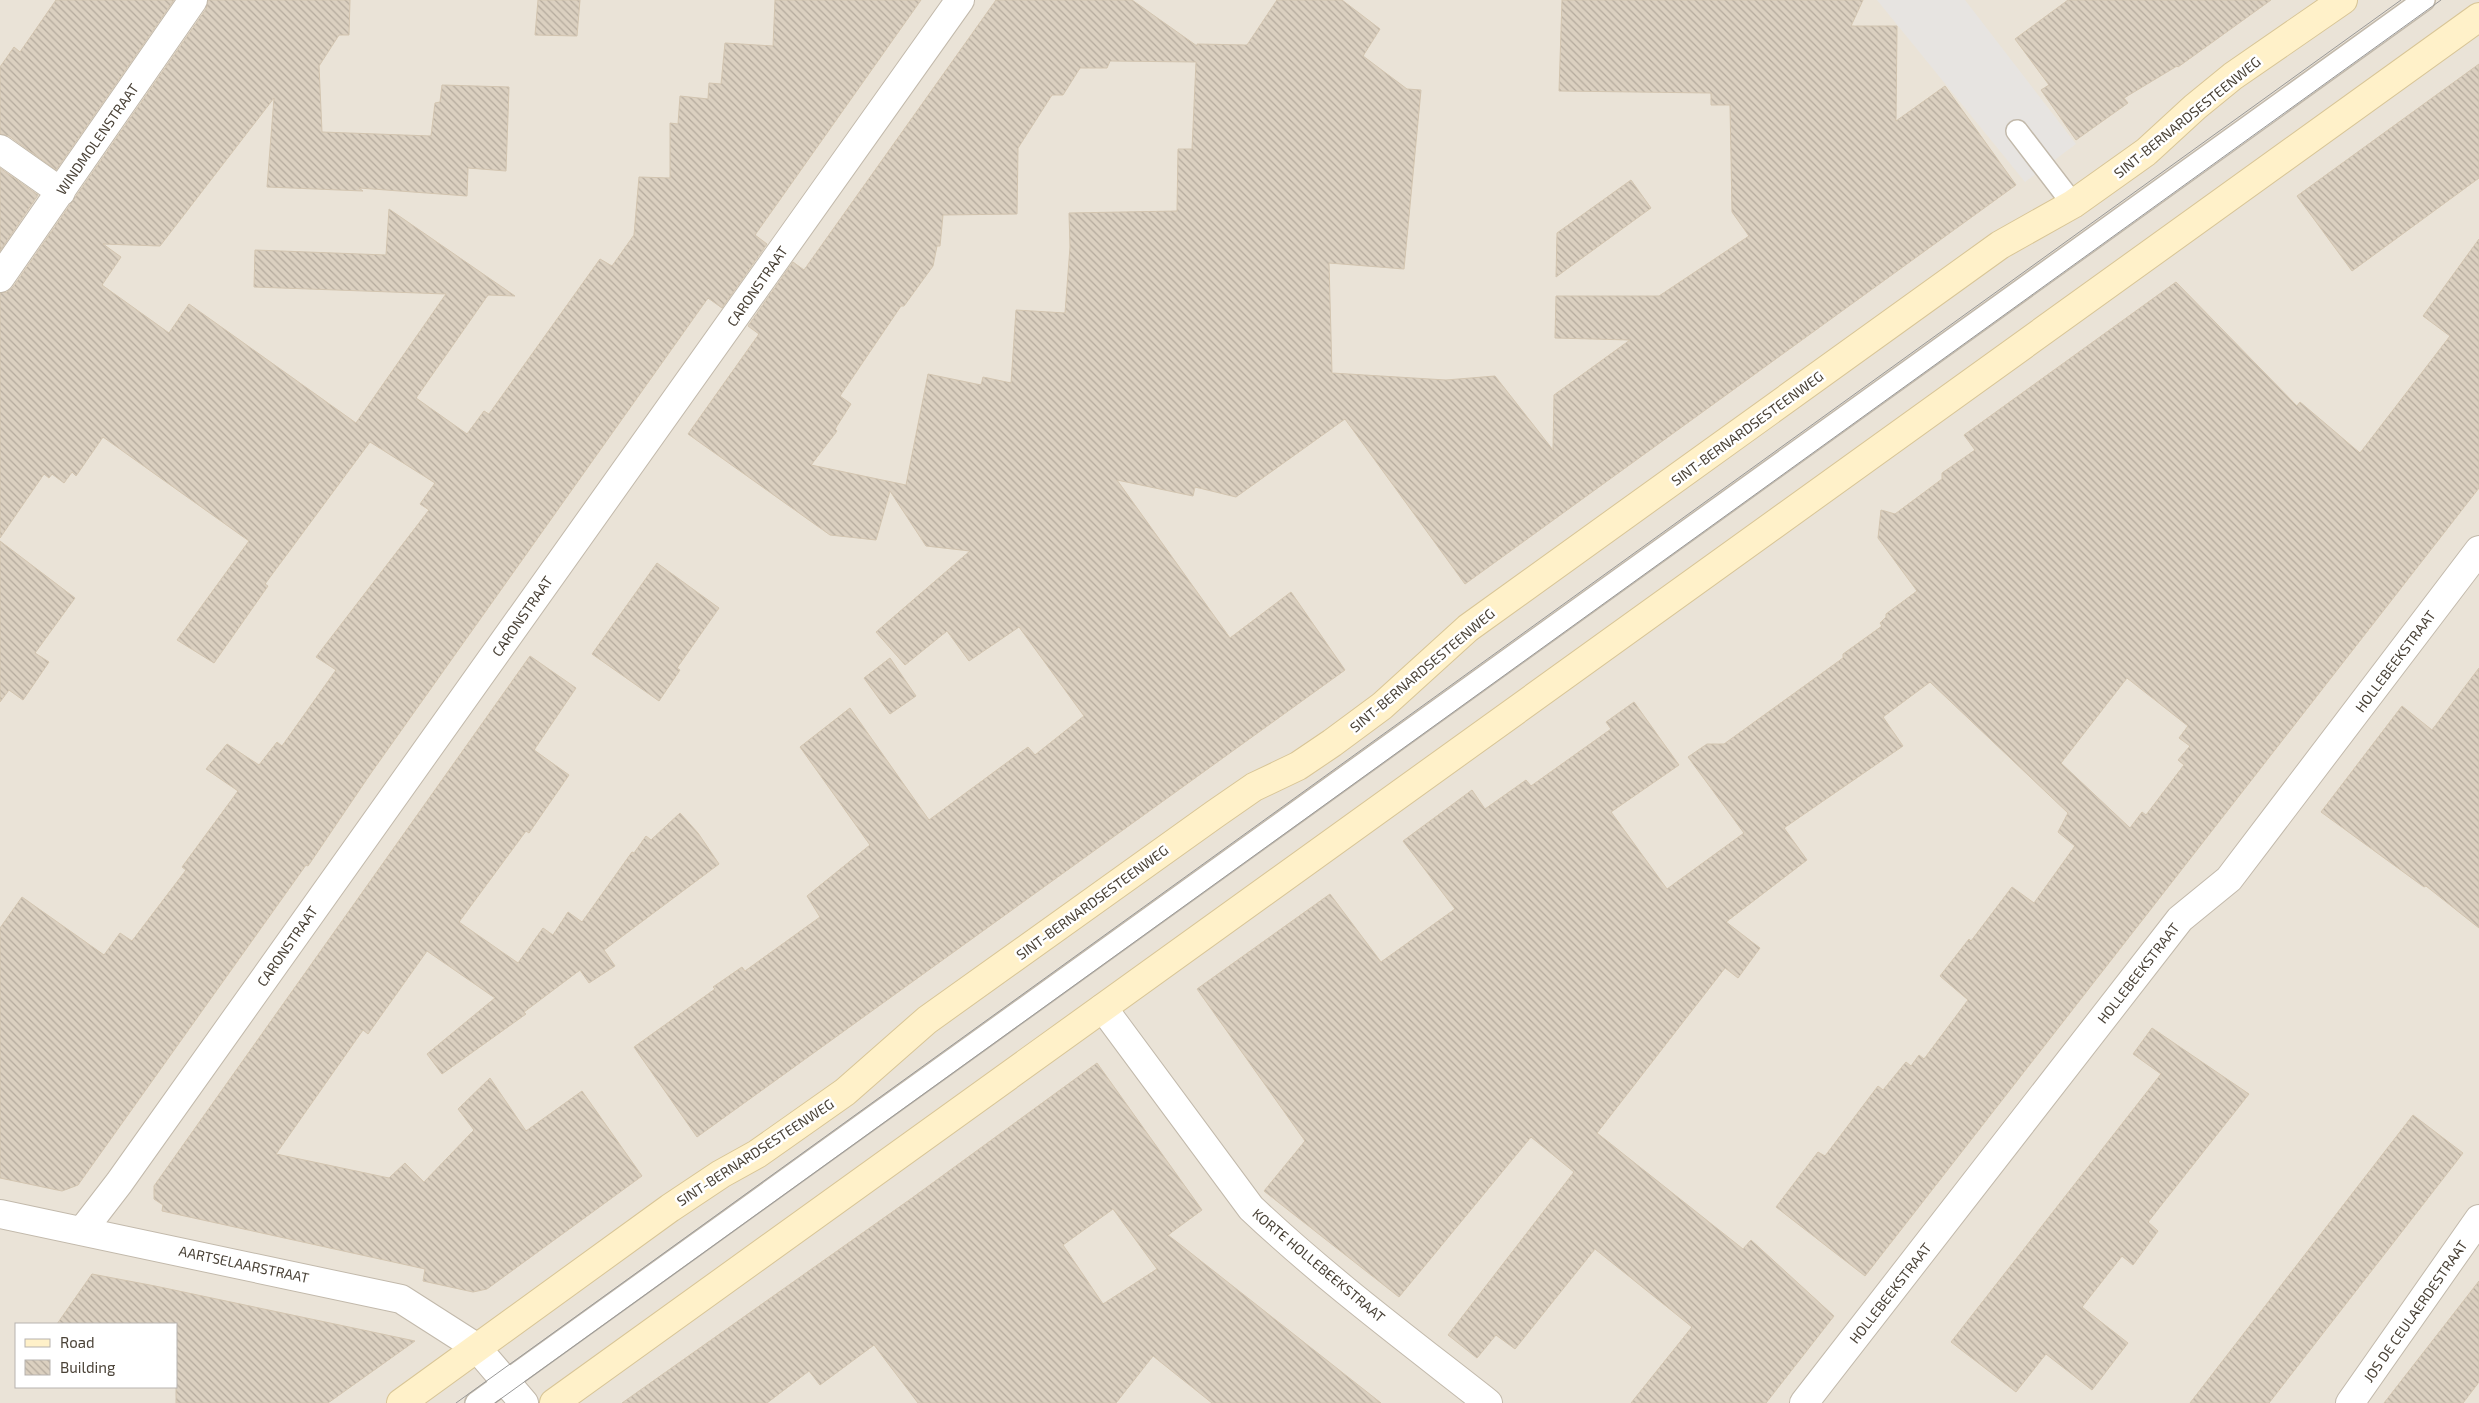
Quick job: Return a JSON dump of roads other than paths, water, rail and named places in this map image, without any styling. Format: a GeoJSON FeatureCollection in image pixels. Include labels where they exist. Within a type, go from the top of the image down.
{"type":"FeatureCollection","features":[{"type":"Feature","properties":{"kind":"main road","name":"SINT-BERNARDSESTEENWEG"},"geometry":{"type":"LineString","coordinates":[[401,1403],[670,1208],[721,1174],[757,1154],[845,1092],[927,1020],[1215,814],[1254,788],[1298,766],[1332,743],[1382,706],[1468,628],[1992,251],[2022,231],[2073,204],[2146,152],[2195,107],[2234,76],[2342,0]]}},
{"type":"Feature","properties":{"kind":"main road"},"geometry":{"type":"LineString","coordinates":[[554,1403],[2479,17]]}},
{"type":"Feature","properties":{"kind":"street","name":"WINDMOLENSTRAAT"},"geometry":{"type":"LineString","coordinates":[[0,278],[193,0]]}},
{"type":"Feature","properties":{"kind":"street","name":"CARONSTRAAT"},"geometry":{"type":"LineString","coordinates":[[82,1231],[960,0]]}},
{"type":"Feature","properties":{"kind":"street"},"geometry":{"type":"LineString","coordinates":[[0,148],[60,192]]}},
{"type":"Feature","properties":{"kind":"street","name":"HOLLEBEEKSTRAAT"},"geometry":{"type":"LineString","coordinates":[[1804,1403],[2180,919],[2229,880],[2479,550]]}},
{"type":"Feature","properties":{"kind":"street","name":"KORTE HOLLEBEEKSTRAAT"},"geometry":{"type":"LineString","coordinates":[[1103,1008],[1251,1208],[1276,1232],[1360,1302],[1488,1403]]}},
{"type":"Feature","properties":{"kind":"street","name":"AARTSELAARSTRAAT"},"geometry":{"type":"LineString","coordinates":[[0,1214],[401,1299],[476,1347],[524,1403]]}},
{"type":"Feature","properties":{"kind":"street","name":"JOS DE CEULAERDESTRAAT"},"geometry":{"type":"LineString","coordinates":[[2350,1403],[2479,1219]]}},
{"type":"Feature","properties":{"kind":"lane"},"geometry":{"type":"LineString","coordinates":[[476,1403],[2424,0]]}},
{"type":"Feature","properties":{"kind":"lane"},"geometry":{"type":"LineString","coordinates":[[2017,131],[2073,204]]}},
{"type":"Feature","properties":{"kind":"tram line"},"geometry":{"type":"LineString","coordinates":[[456,1403],[2401,0]]}},
{"type":"Feature","properties":{"kind":"tram line"},"geometry":{"type":"LineString","coordinates":[[495,1403],[2441,0]]}}]}
